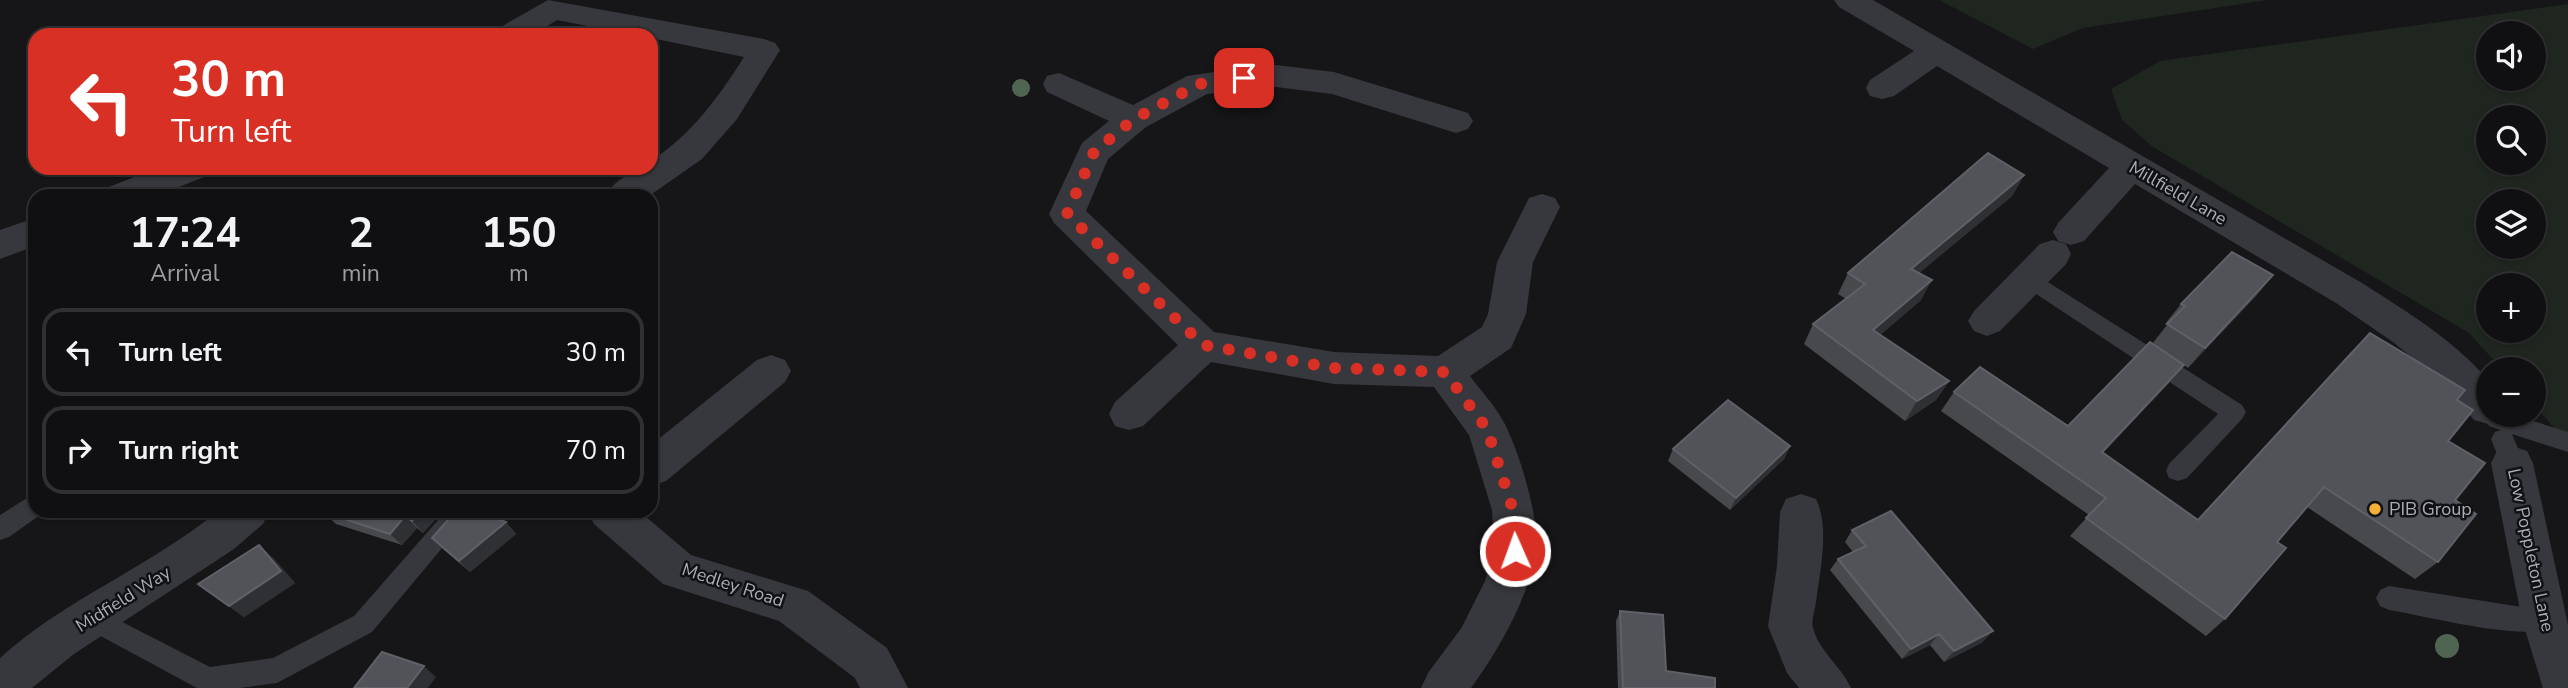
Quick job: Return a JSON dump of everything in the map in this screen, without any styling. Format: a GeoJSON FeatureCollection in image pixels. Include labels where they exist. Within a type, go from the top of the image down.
{"type":"FeatureCollection","features":[{"type":"Feature","properties":{"kind":"street","name":"Millfield Lane"},"geometry":{"type":"LineString","coordinates":[[1850,0],[2349,293],[2426,344],[2461,373],[2501,433]]}},
{"type":"Feature","properties":{"kind":"street"},"geometry":{"type":"LineString","coordinates":[[521,28],[552,9],[650,28]]}},
{"type":"Feature","properties":{"kind":"street"},"geometry":{"type":"LineString","coordinates":[[658,30],[764,50],[736,97],[698,143],[658,174]]}},
{"type":"Feature","properties":{"kind":"street"},"geometry":{"type":"LineString","coordinates":[[1882,88],[1922,62],[1934,50]]}},
{"type":"Feature","properties":{"kind":"street"},"geometry":{"type":"LineString","coordinates":[[1456,121],[1334,83],[1267,75],[1199,84],[1134,119],[1094,152],[1067,214],[1203,345],[1334,368],[1445,372],[1497,337],[1507,314],[1515,262],[1542,208]]}},
{"type":"Feature","properties":{"kind":"street"},"geometry":{"type":"LineString","coordinates":[[1059,84],[1134,119]]}},
{"type":"Feature","properties":{"kind":"street"},"geometry":{"type":"LineString","coordinates":[[1987,321],[2131,166]]}},
{"type":"Feature","properties":{"kind":"street"},"geometry":{"type":"LineString","coordinates":[[139,189],[174,175]]}},
{"type":"Feature","properties":{"kind":"street"},"geometry":{"type":"LineString","coordinates":[[634,189],[656,175]]}},
{"type":"Feature","properties":{"kind":"street"},"geometry":{"type":"LineString","coordinates":[[0,245],[28,234]]}},
{"type":"Feature","properties":{"kind":"street"},"geometry":{"type":"LineString","coordinates":[[1129,414],[1203,345]]}},
{"type":"Feature","properties":{"kind":"street"},"geometry":{"type":"LineString","coordinates":[[658,464],[771,371]]}},
{"type":"Feature","properties":{"kind":"street"},"geometry":{"type":"LineString","coordinates":[[1444,688],[1478,642],[1506,583],[1515,551],[1513,510],[1487,429],[1445,372]]}},
{"type":"Feature","properties":{"kind":"street","name":"Low Poppleton Lane"},"geometry":{"type":"LineString","coordinates":[[2501,433],[2544,620],[2566,688]]}},
{"type":"Feature","properties":{"kind":"street"},"geometry":{"type":"LineString","coordinates":[[1801,512],[1799,566],[1790,626],[1803,658],[1828,688]]}},
{"type":"Feature","properties":{"kind":"street","name":"Midfield Way"},"geometry":{"type":"LineString","coordinates":[[1,685],[54,642],[181,563],[240,518]]}},
{"type":"Feature","properties":{"kind":"street","name":"Medley Road"},"geometry":{"type":"LineString","coordinates":[[617,518],[678,570],[792,605],[871,663],[885,688]]}},
{"type":"Feature","properties":{"kind":"lane"},"geometry":{"type":"LineString","coordinates":[[2051,255],[2234,412],[2178,471]]}},
{"type":"Feature","properties":{"kind":"lane"},"geometry":{"type":"LineString","coordinates":[[2501,433],[2568,442]]}},
{"type":"Feature","properties":{"kind":"lane"},"geometry":{"type":"LineString","coordinates":[[0,529],[28,509]]}},
{"type":"Feature","properties":{"kind":"lane"},"geometry":{"type":"LineString","coordinates":[[90,618],[208,680],[277,670],[362,624],[455,518]]}},
{"type":"Feature","properties":{"kind":"lane"},"geometry":{"type":"LineString","coordinates":[[2389,598],[2512,619],[2544,620]]}},
{"type":"Feature","properties":{"kind":"shaded area"},"geometry":{"type":"Polygon","coordinates":[[[1939,0],[2268,0],[2083,28],[2033,49],[1939,0]]]}},
{"type":"Feature","properties":{"kind":"shaded area"},"geometry":{"type":"Polygon","coordinates":[[[2568,4],[2568,443],[2546,418],[2546,357],[2491,357],[2478,343],[2546,343],[2546,273],[2476,273],[2476,341],[2469,333],[2153,147],[2122,120],[2111,89],[2160,61],[2568,4]]]}},
{"type":"Feature","properties":{"kind":"building"},"geometry":{"type":"Polygon","coordinates":[[[1988,153],[2024,175],[1911,269],[1932,280],[1873,330],[1949,381],[1917,401],[1813,324],[1865,284],[1848,273],[1988,153]]]}},
{"type":"Feature","properties":{"kind":"building"},"geometry":{"type":"Polygon","coordinates":[[[2232,252],[2273,275],[2205,348],[2167,324],[2185,306],[2181,304],[2232,252]]]}},
{"type":"Feature","properties":{"kind":"building"},"geometry":{"type":"Polygon","coordinates":[[[2370,333],[2465,390],[2457,400],[2473,410],[2448,441],[2485,463],[2455,500],[2476,514],[2438,562],[2324,487],[2277,542],[2286,548],[2225,619],[2086,518],[2106,498],[1954,392],[1980,367],[2068,426],[2150,342],[2184,365],[2102,452],[2198,520],[2370,333]]]}},
{"type":"Feature","properties":{"kind":"building"},"geometry":{"type":"Polygon","coordinates":[[[1728,400],[1790,446],[1736,498],[1673,449],[1728,400]]]}},
{"type":"Feature","properties":{"kind":"building"},"geometry":{"type":"Polygon","coordinates":[[[1891,511],[1993,631],[1954,651],[1939,634],[1911,649],[1838,559],[1866,546],[1852,530],[1891,511]]]}},
{"type":"Feature","properties":{"kind":"building"},"geometry":{"type":"Polygon","coordinates":[[[341,518],[403,518],[390,534],[341,518]]]}},
{"type":"Feature","properties":{"kind":"building"},"geometry":{"type":"Polygon","coordinates":[[[450,518],[493,518],[506,522],[459,561],[432,538],[450,518]]]}},
{"type":"Feature","properties":{"kind":"building"},"geometry":{"type":"Polygon","coordinates":[[[259,545],[281,571],[229,606],[198,584],[259,545]]]}},
{"type":"Feature","properties":{"kind":"building"},"geometry":{"type":"Polygon","coordinates":[[[1620,611],[1663,615],[1666,671],[1715,678],[1715,688],[1623,688],[1620,611]]]}},
{"type":"Feature","properties":{"kind":"building"},"geometry":{"type":"Polygon","coordinates":[[[382,652],[424,666],[407,688],[354,688],[382,652]]]}},
{"type":"Feature","properties":{"kind":"place","name":"PIB Group"},"geometry":{"type":"Point","coordinates":[2375,509]}},
{"type":"Feature","properties":{"kind":"route"},"geometry":{"type":"LineString","coordinates":[[1244,78],[1199,84],[1134,119],[1094,152],[1067,214],[1203,345],[1334,368],[1445,372],[1487,429],[1513,510],[1515,551]]}}]}
